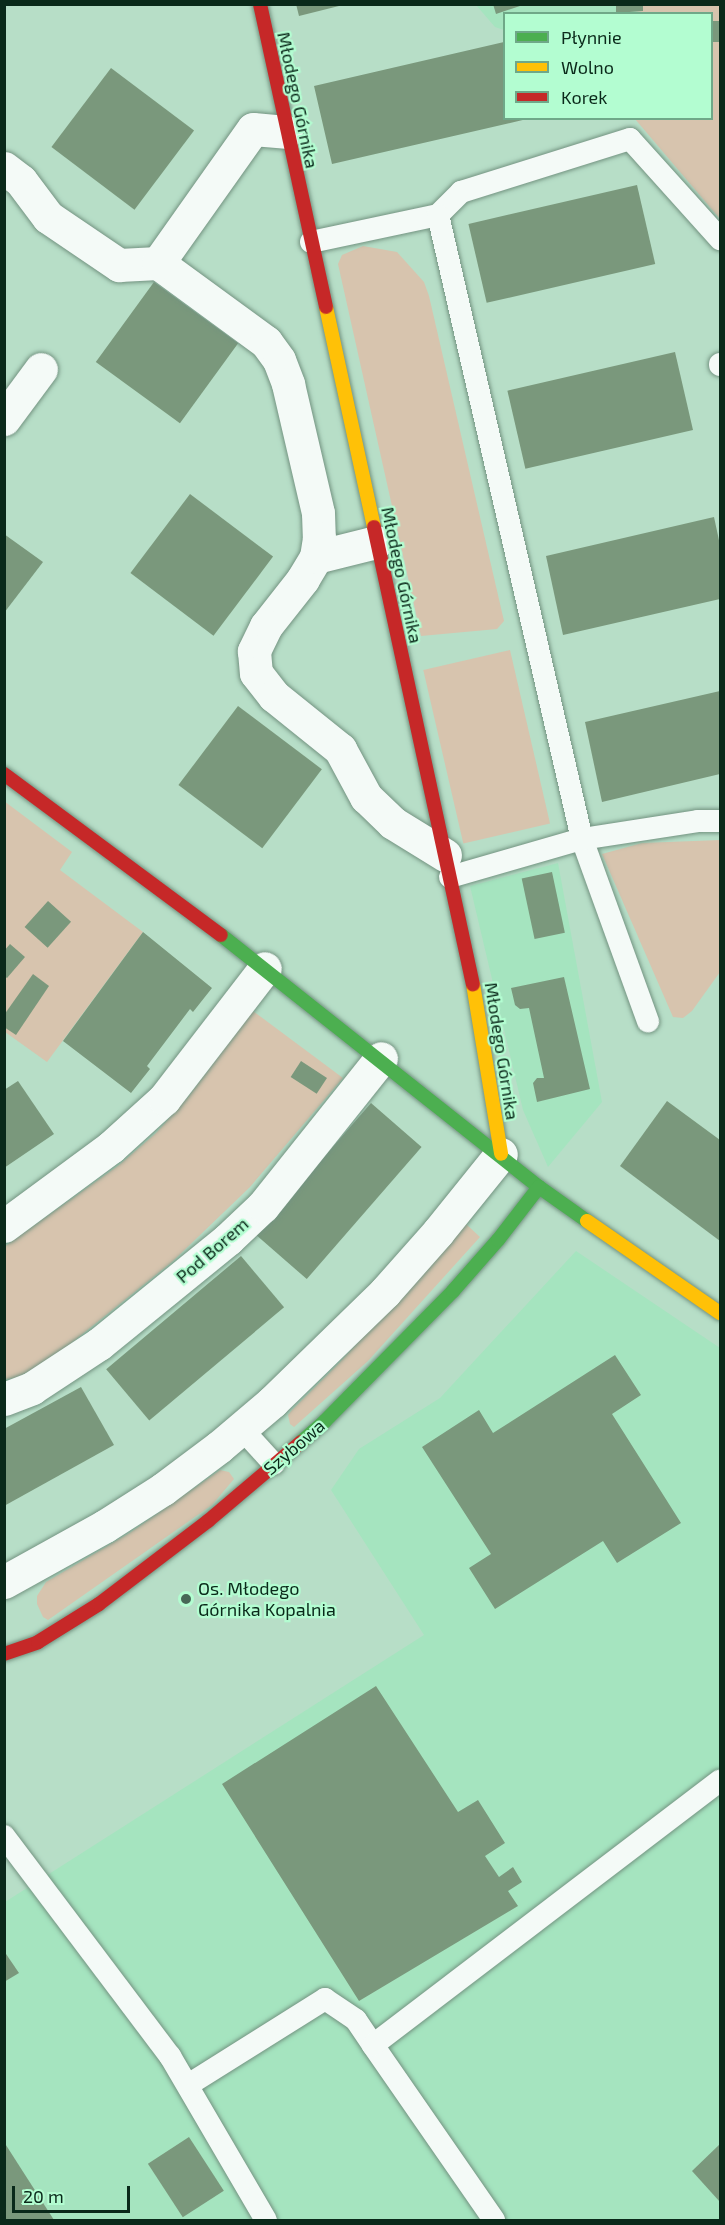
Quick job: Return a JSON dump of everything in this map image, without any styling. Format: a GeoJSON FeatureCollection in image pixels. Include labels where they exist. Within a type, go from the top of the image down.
{"type":"FeatureCollection","features":[{"type":"Feature","properties":{"kind":"street","name":"Młodego Górnika"},"geometry":{"type":"LineString","coordinates":[[260,4],[286,132],[475,991],[501,1154]]}},
{"type":"Feature","properties":{"kind":"street"},"geometry":{"type":"LineString","coordinates":[[158,263],[253,129],[286,132]]}},
{"type":"Feature","properties":{"kind":"street"},"geometry":{"type":"LineString","coordinates":[[4,168],[21,181],[48,217],[119,265],[158,263],[266,342],[279,360],[288,384],[318,513],[316,557],[303,579],[266,626],[254,651],[256,673],[274,696],[340,749],[366,797],[393,823],[448,866]]}},
{"type":"Feature","properties":{"kind":"street"},"geometry":{"type":"LineString","coordinates":[[4,419],[41,369]]}},
{"type":"Feature","properties":{"kind":"street"},"geometry":{"type":"LineString","coordinates":[[316,557],[376,542]]}},
{"type":"Feature","properties":{"kind":"street"},"geometry":{"type":"LineString","coordinates":[[4,774],[265,968],[381,1058],[539,1187],[720,1313]]}},
{"type":"Feature","properties":{"kind":"street"},"geometry":{"type":"LineString","coordinates":[[4,1226],[111,1147],[164,1099],[265,968]]}},
{"type":"Feature","properties":{"kind":"street","name":"Pod Borem"},"geometry":{"type":"LineString","coordinates":[[4,1399],[32,1388],[99,1344],[228,1239],[263,1206],[381,1058]]}},
{"type":"Feature","properties":{"kind":"street"},"geometry":{"type":"LineString","coordinates":[[4,1582],[105,1526],[162,1489],[242,1429],[327,1351],[385,1292],[446,1223],[501,1154]]}},
{"type":"Feature","properties":{"kind":"street","name":"Szybowa"},"geometry":{"type":"LineString","coordinates":[[4,1653],[38,1642],[99,1604],[208,1521],[325,1421],[453,1291],[498,1240],[539,1187]]}},
{"type":"Feature","properties":{"kind":"lane"},"geometry":{"type":"LineString","coordinates":[[311,242],[438,214],[461,192],[630,140],[720,239]]}},
{"type":"Feature","properties":{"kind":"lane"},"geometry":{"type":"LineString","coordinates":[[438,214],[582,839],[648,1021]]}},
{"type":"Feature","properties":{"kind":"lane"},"geometry":{"type":"LineString","coordinates":[[448,866],[582,839],[698,820],[720,821]]}},
{"type":"Feature","properties":{"kind":"lane"},"geometry":{"type":"LineString","coordinates":[[242,1429],[274,1464]]}},
{"type":"Feature","properties":{"kind":"lane"},"geometry":{"type":"LineString","coordinates":[[373,2045],[720,1781]]}},
{"type":"Feature","properties":{"kind":"lane"},"geometry":{"type":"LineString","coordinates":[[4,1836],[170,2056],[266,2220]]}},
{"type":"Feature","properties":{"kind":"lane"},"geometry":{"type":"LineString","coordinates":[[188,2085],[325,1999],[356,2020],[494,2220]]}},
{"type":"Feature","properties":{"kind":"shaded area"},"geometry":{"type":"Polygon","coordinates":[[[643,4],[643,11],[503,12],[503,30],[495,27],[476,5],[643,4]]]}},
{"type":"Feature","properties":{"kind":"shaded area"},"geometry":{"type":"Polygon","coordinates":[[[643,5],[720,5],[720,219],[636,120],[713,120],[713,12],[634,12],[643,11],[643,5]]]}},
{"type":"Feature","properties":{"kind":"shaded area"},"geometry":{"type":"Polygon","coordinates":[[[363,246],[397,252],[424,282],[429,296],[504,621],[497,629],[421,636],[338,264],[342,255],[363,246]]]}},
{"type":"Feature","properties":{"kind":"shaded area"},"geometry":{"type":"Polygon","coordinates":[[[510,650],[550,823],[463,843],[423,670],[510,650]]]}},
{"type":"Feature","properties":{"kind":"shaded area"},"geometry":{"type":"Polygon","coordinates":[[[4,801],[72,852],[60,870],[143,932],[47,1062],[5,1032],[4,801]]]}},
{"type":"Feature","properties":{"kind":"shaded area"},"geometry":{"type":"Polygon","coordinates":[[[720,840],[720,972],[692,1011],[683,1018],[673,1017],[602,854],[642,843],[720,840]]]}},
{"type":"Feature","properties":{"kind":"shaded area"},"geometry":{"type":"Polygon","coordinates":[[[558,863],[602,1102],[548,1167],[523,1110],[470,886],[558,863]]]}},
{"type":"Feature","properties":{"kind":"shaded area"},"geometry":{"type":"Polygon","coordinates":[[[253,1011],[343,1078],[250,1187],[172,1262],[49,1361],[16,1378],[5,1379],[4,1247],[119,1165],[156,1133],[188,1097],[253,1011]]]}},
{"type":"Feature","properties":{"kind":"shaded area"},"geometry":{"type":"Polygon","coordinates":[[[466,1224],[480,1237],[368,1361],[294,1427],[290,1424],[288,1415],[292,1410],[340,1362],[466,1224]]]}},
{"type":"Feature","properties":{"kind":"shaded area"},"geometry":{"type":"Polygon","coordinates":[[[576,1251],[720,1348],[720,2220],[5,2220],[5,1902],[424,1635],[331,1490],[359,1449],[440,1398],[576,1251]]]}},
{"type":"Feature","properties":{"kind":"shaded area"},"geometry":{"type":"Polygon","coordinates":[[[220,1470],[229,1472],[234,1479],[212,1505],[48,1620],[43,1617],[37,1604],[37,1596],[46,1582],[131,1532],[220,1470]]]}},
{"type":"Feature","properties":{"kind":"building"},"geometry":{"type":"Polygon","coordinates":[[[296,4],[343,4],[343,5],[299,16],[296,4]]]}},
{"type":"Feature","properties":{"kind":"building"},"geometry":{"type":"Polygon","coordinates":[[[493,4],[523,4],[523,5],[496,14],[493,4]]]}},
{"type":"Feature","properties":{"kind":"building"},"geometry":{"type":"Polygon","coordinates":[[[616,4],[643,4],[643,11],[616,12],[616,4]]]}},
{"type":"Feature","properties":{"kind":"building"},"geometry":{"type":"Polygon","coordinates":[[[713,21],[720,21],[720,42],[713,42],[713,21]]]}},
{"type":"Feature","properties":{"kind":"building"},"geometry":{"type":"Polygon","coordinates":[[[503,42],[503,120],[523,120],[332,164],[314,86],[503,42]]]}},
{"type":"Feature","properties":{"kind":"building"},"geometry":{"type":"Polygon","coordinates":[[[111,68],[194,131],[134,210],[51,147],[111,68]]]}},
{"type":"Feature","properties":{"kind":"building"},"geometry":{"type":"Polygon","coordinates":[[[637,185],[655,264],[487,303],[468,224],[637,185]]]}},
{"type":"Feature","properties":{"kind":"building"},"geometry":{"type":"Polygon","coordinates":[[[154,282],[238,343],[180,423],[96,362],[154,282]]]}},
{"type":"Feature","properties":{"kind":"building"},"geometry":{"type":"Polygon","coordinates":[[[675,352],[693,430],[525,469],[507,391],[675,352]]]}},
{"type":"Feature","properties":{"kind":"building"},"geometry":{"type":"Polygon","coordinates":[[[190,494],[273,557],[213,636],[130,573],[190,494]]]}},
{"type":"Feature","properties":{"kind":"building"},"geometry":{"type":"Polygon","coordinates":[[[714,517],[720,545],[720,599],[563,635],[546,556],[714,517]]]}},
{"type":"Feature","properties":{"kind":"building"},"geometry":{"type":"Polygon","coordinates":[[[4,534],[43,562],[4,613],[4,534]]]}},
{"type":"Feature","properties":{"kind":"building"},"geometry":{"type":"Polygon","coordinates":[[[720,691],[720,774],[602,802],[585,722],[720,691]]]}},
{"type":"Feature","properties":{"kind":"building"},"geometry":{"type":"Polygon","coordinates":[[[238,706],[322,769],[262,848],[178,785],[238,706]]]}},
{"type":"Feature","properties":{"kind":"building"},"geometry":{"type":"Polygon","coordinates":[[[552,872],[565,933],[535,939],[522,878],[552,872]]]}},
{"type":"Feature","properties":{"kind":"building"},"geometry":{"type":"Polygon","coordinates":[[[48,901],[71,922],[48,948],[25,927],[48,901]]]}},
{"type":"Feature","properties":{"kind":"building"},"geometry":{"type":"Polygon","coordinates":[[[143,932],[212,988],[193,1012],[190,1009],[147,1066],[150,1069],[131,1093],[63,1041],[143,932]]]}},
{"type":"Feature","properties":{"kind":"building"},"geometry":{"type":"Polygon","coordinates":[[[10,944],[25,957],[7,978],[4,976],[4,951],[10,944]]]}},
{"type":"Feature","properties":{"kind":"building"},"geometry":{"type":"Polygon","coordinates":[[[33,974],[49,986],[16,1035],[4,1027],[4,1015],[33,974]]]}},
{"type":"Feature","properties":{"kind":"building"},"geometry":{"type":"Polygon","coordinates":[[[564,977],[590,1089],[537,1102],[533,1083],[537,1078],[544,1078],[529,1008],[520,1009],[515,1005],[511,988],[564,977]]]}},
{"type":"Feature","properties":{"kind":"building"},"geometry":{"type":"Polygon","coordinates":[[[301,1061],[327,1078],[317,1094],[291,1077],[301,1061]]]}},
{"type":"Feature","properties":{"kind":"building"},"geometry":{"type":"Polygon","coordinates":[[[18,1081],[54,1134],[4,1168],[4,1090],[18,1081]]]}},
{"type":"Feature","properties":{"kind":"building"},"geometry":{"type":"Polygon","coordinates":[[[667,1101],[720,1140],[720,1241],[620,1166],[667,1101]]]}},
{"type":"Feature","properties":{"kind":"building"},"geometry":{"type":"Polygon","coordinates":[[[371,1103],[422,1147],[307,1279],[256,1235],[371,1103]]]}},
{"type":"Feature","properties":{"kind":"building"},"geometry":{"type":"Polygon","coordinates":[[[241,1256],[284,1307],[149,1420],[106,1369],[241,1256]]]}},
{"type":"Feature","properties":{"kind":"building"},"geometry":{"type":"Polygon","coordinates":[[[615,1355],[641,1395],[612,1414],[681,1523],[617,1563],[603,1541],[495,1609],[469,1568],[491,1554],[422,1447],[479,1410],[493,1433],[615,1355]]]}},
{"type":"Feature","properties":{"kind":"building"},"geometry":{"type":"Polygon","coordinates":[[[81,1387],[114,1445],[4,1506],[4,1429],[81,1387]]]}},
{"type":"Feature","properties":{"kind":"building"},"geometry":{"type":"Polygon","coordinates":[[[376,1686],[458,1812],[478,1800],[505,1843],[485,1856],[499,1877],[513,1867],[522,1882],[508,1891],[518,1906],[359,2001],[222,1784],[376,1686]]]}},
{"type":"Feature","properties":{"kind":"building"},"geometry":{"type":"Polygon","coordinates":[[[4,1951],[19,1973],[4,1982],[4,1951]]]}},
{"type":"Feature","properties":{"kind":"building"},"geometry":{"type":"Polygon","coordinates":[[[189,2137],[224,2191],[183,2217],[148,2164],[189,2137]]]}},
{"type":"Feature","properties":{"kind":"building"},"geometry":{"type":"Polygon","coordinates":[[[4,2142],[54,2220],[4,2220],[4,2142]]]}},
{"type":"Feature","properties":{"kind":"building"},"geometry":{"type":"Polygon","coordinates":[[[720,2144],[720,2202],[692,2171],[720,2144]]]}},
{"type":"Feature","properties":{"kind":"traffic: fast"},"geometry":{"type":"LineString","coordinates":[[221,935],[539,1187],[587,1221]]}},
{"type":"Feature","properties":{"kind":"traffic: fast"},"geometry":{"type":"LineString","coordinates":[[301,1442],[325,1421],[453,1291],[498,1240],[539,1187]]}},
{"type":"Feature","properties":{"kind":"traffic: slow"},"geometry":{"type":"LineString","coordinates":[[326,307],[374,527]]}},
{"type":"Feature","properties":{"kind":"traffic: slow"},"geometry":{"type":"LineString","coordinates":[[473,984],[501,1154]]}},
{"type":"Feature","properties":{"kind":"traffic: slow"},"geometry":{"type":"LineString","coordinates":[[587,1221],[720,1313]]}},
{"type":"Feature","properties":{"kind":"traffic: jam"},"geometry":{"type":"LineString","coordinates":[[260,4],[326,307]]}},
{"type":"Feature","properties":{"kind":"traffic: jam"},"geometry":{"type":"LineString","coordinates":[[374,527],[473,984]]}},
{"type":"Feature","properties":{"kind":"traffic: jam"},"geometry":{"type":"LineString","coordinates":[[4,774],[221,935]]}},
{"type":"Feature","properties":{"kind":"traffic: jam"},"geometry":{"type":"LineString","coordinates":[[4,1654],[38,1642],[99,1604],[208,1521],[301,1442]]}},
{"type":"Feature","properties":{"kind":"place","name":"Os. Młodego Górnika Kopalnia"},"geometry":{"type":"Point","coordinates":[186,1599]}}]}
